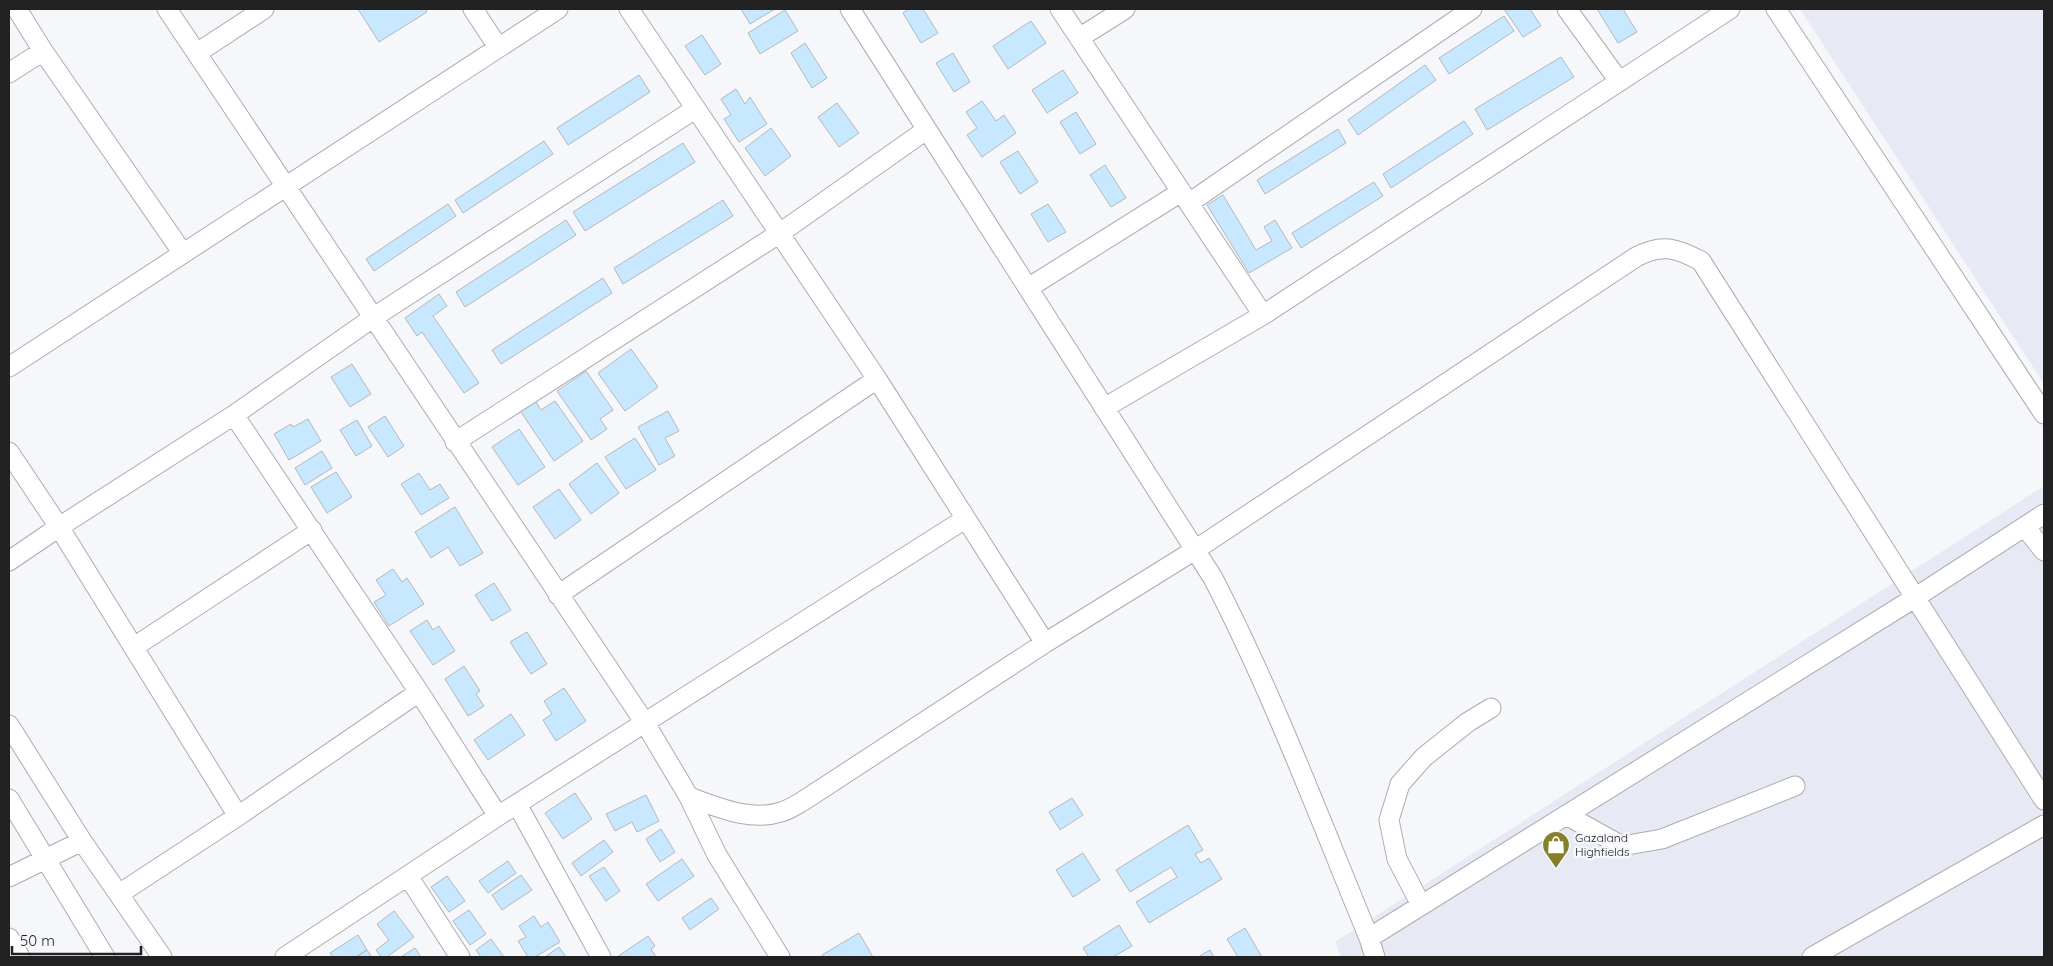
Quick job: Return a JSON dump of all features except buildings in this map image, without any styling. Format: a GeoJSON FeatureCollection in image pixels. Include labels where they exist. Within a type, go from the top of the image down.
{"type":"FeatureCollection","features":[{"type":"Feature","properties":{"kind":"street"},"geometry":{"type":"LineString","coordinates":[[17,9],[43,51],[182,252]]}},
{"type":"Feature","properties":{"kind":"street"},"geometry":{"type":"LineString","coordinates":[[167,9],[284,186],[374,316],[455,442],[645,723],[689,797],[717,855],[780,957]]}},
{"type":"Feature","properties":{"kind":"street"},"geometry":{"type":"LineString","coordinates":[[197,53],[264,9]]}},
{"type":"Feature","properties":{"kind":"street"},"geometry":{"type":"LineString","coordinates":[[473,9],[498,47]]}},
{"type":"Feature","properties":{"kind":"street"},"geometry":{"type":"LineString","coordinates":[[9,367],[182,252],[558,9]]}},
{"type":"Feature","properties":{"kind":"street"},"geometry":{"type":"LineString","coordinates":[[629,9],[877,379],[1045,643]]}},
{"type":"Feature","properties":{"kind":"street"},"geometry":{"type":"LineString","coordinates":[[1060,9],[1263,315]]}},
{"type":"Feature","properties":{"kind":"street"},"geometry":{"type":"LineString","coordinates":[[1079,38],[1125,9]]}},
{"type":"Feature","properties":{"kind":"street"},"geometry":{"type":"LineString","coordinates":[[1028,288],[1185,197],[1472,9]]}},
{"type":"Feature","properties":{"kind":"street"},"geometry":{"type":"LineString","coordinates":[[1567,9],[1619,81]]}},
{"type":"Feature","properties":{"kind":"street"},"geometry":{"type":"LineString","coordinates":[[1104,408],[1263,315],[1730,9]]}},
{"type":"Feature","properties":{"kind":"street"},"geometry":{"type":"LineString","coordinates":[[1776,9],[2044,414]]}},
{"type":"Feature","properties":{"kind":"street"},"geometry":{"type":"LineString","coordinates":[[857,11],[926,130],[1195,550],[1234,618],[1295,758],[1369,938],[1375,957]]}},
{"type":"Feature","properties":{"kind":"street"},"geometry":{"type":"LineString","coordinates":[[9,73],[43,51]]}},
{"type":"Feature","properties":{"kind":"street"},"geometry":{"type":"LineString","coordinates":[[9,561],[58,527],[234,415],[374,316],[695,109]]}},
{"type":"Feature","properties":{"kind":"street"},"geometry":{"type":"LineString","coordinates":[[455,442],[780,233],[926,130]]}},
{"type":"Feature","properties":{"kind":"street"},"geometry":{"type":"LineString","coordinates":[[689,797],[734,813],[757,816],[782,812],[803,801],[1045,643],[1195,550],[1636,257],[1650,250],[1664,249],[1681,250],[1701,261],[2044,800]]}},
{"type":"Feature","properties":{"kind":"street"},"geometry":{"type":"LineString","coordinates":[[558,595],[877,379]]}},
{"type":"Feature","properties":{"kind":"street"},"geometry":{"type":"LineString","coordinates":[[234,415],[419,692],[498,816]]}},
{"type":"Feature","properties":{"kind":"street"},"geometry":{"type":"LineString","coordinates":[[9,452],[58,527],[238,816]]}},
{"type":"Feature","properties":{"kind":"street"},"geometry":{"type":"LineString","coordinates":[[1369,938],[1916,597],[2044,514]]}},
{"type":"Feature","properties":{"kind":"street"},"geometry":{"type":"LineString","coordinates":[[285,957],[305,952],[408,876],[498,816],[965,519]]}},
{"type":"Feature","properties":{"kind":"street"},"geometry":{"type":"LineString","coordinates":[[2025,527],[2044,551]]}},
{"type":"Feature","properties":{"kind":"street"},"geometry":{"type":"LineString","coordinates":[[134,648],[312,530]]}},
{"type":"Feature","properties":{"kind":"street"},"geometry":{"type":"LineString","coordinates":[[120,894],[419,692]]}},
{"type":"Feature","properties":{"kind":"street"},"geometry":{"type":"LineString","coordinates":[[1421,905],[1397,859],[1389,820],[1400,784],[1424,758],[1468,722],[1491,708]]}},
{"type":"Feature","properties":{"kind":"street"},"geometry":{"type":"LineString","coordinates":[[9,725],[82,841],[162,957]]}},
{"type":"Feature","properties":{"kind":"street"},"geometry":{"type":"LineString","coordinates":[[1566,815],[1622,846],[1662,839],[1795,786]]}},
{"type":"Feature","properties":{"kind":"street"},"geometry":{"type":"LineString","coordinates":[[9,799],[105,957]]}},
{"type":"Feature","properties":{"kind":"street"},"geometry":{"type":"LineString","coordinates":[[517,804],[601,957]]}},
{"type":"Feature","properties":{"kind":"street"},"geometry":{"type":"LineString","coordinates":[[1812,957],[2044,825]]}},
{"type":"Feature","properties":{"kind":"street"},"geometry":{"type":"LineString","coordinates":[[9,877],[82,841]]}},
{"type":"Feature","properties":{"kind":"street"},"geometry":{"type":"LineString","coordinates":[[408,876],[460,957]]}},
{"type":"Feature","properties":{"kind":"street"},"geometry":{"type":"LineString","coordinates":[[9,938],[20,957]]}},
{"type":"Feature","properties":{"kind":"shaded area"},"geometry":{"type":"Polygon","coordinates":[[[1800,9],[2044,9],[2044,384],[1800,9]]]}},
{"type":"Feature","properties":{"kind":"shaded area"},"geometry":{"type":"Polygon","coordinates":[[[2044,486],[2044,957],[1341,957],[1335,942],[2044,486]]]}},
{"type":"Feature","properties":{"kind":"place","name":"Gazaland Highfields"},"geometry":{"type":"Point","coordinates":[1556,869]}}]}
